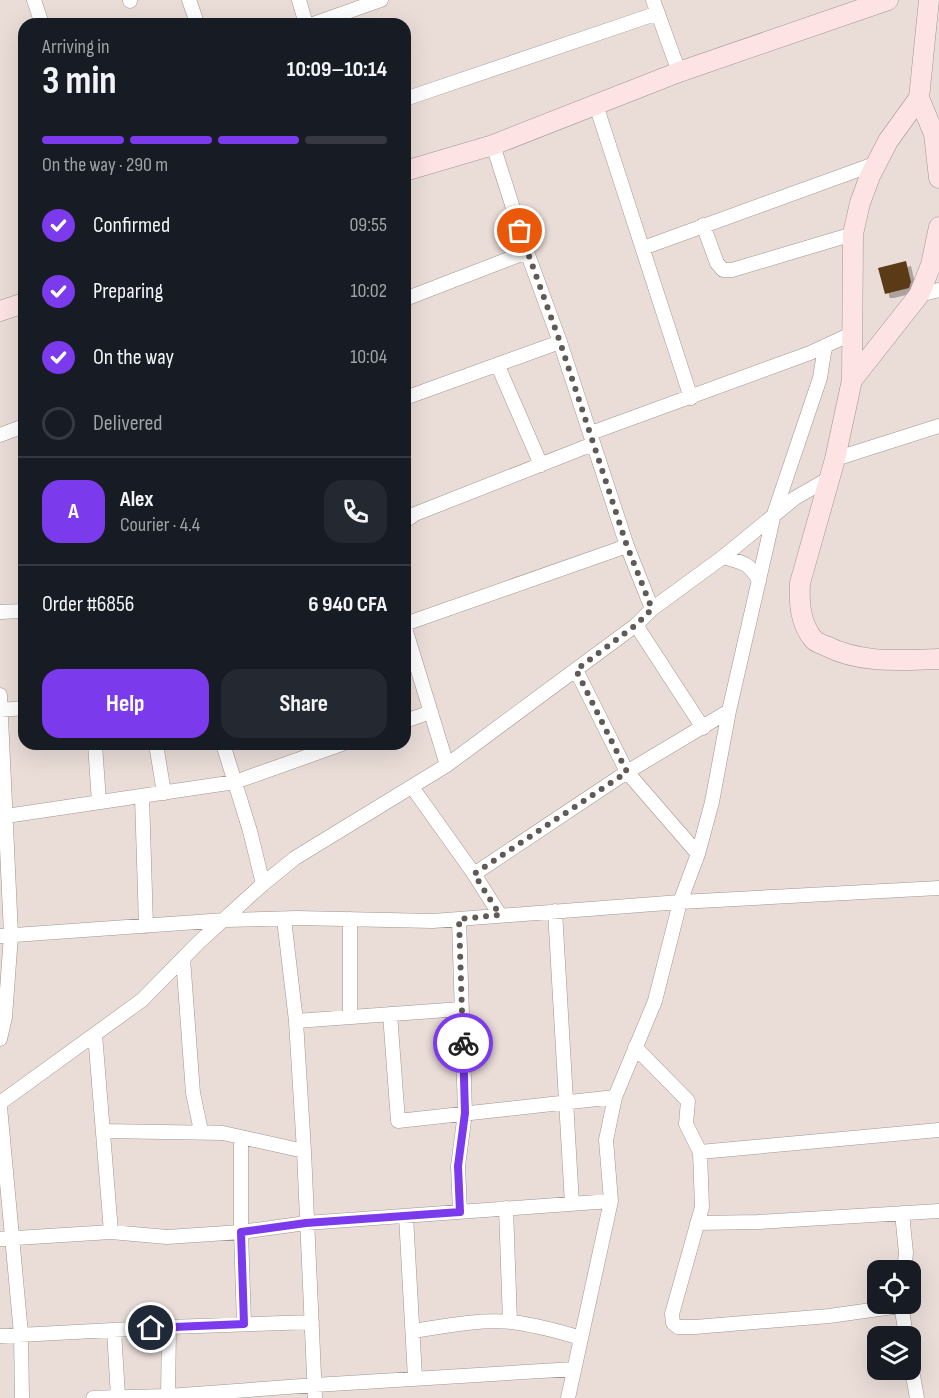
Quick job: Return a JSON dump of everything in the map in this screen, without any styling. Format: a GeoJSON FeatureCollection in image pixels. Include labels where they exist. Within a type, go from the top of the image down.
{"type":"FeatureCollection","features":[{"type":"Feature","properties":{"kind":"street"},"geometry":{"type":"LineString","coordinates":[[34,0],[40,18]]}},
{"type":"Feature","properties":{"kind":"street"},"geometry":{"type":"LineString","coordinates":[[189,0],[195,17]]}},
{"type":"Feature","properties":{"kind":"street"},"geometry":{"type":"LineString","coordinates":[[299,0],[304,18]]}},
{"type":"Feature","properties":{"kind":"street"},"geometry":{"type":"LineString","coordinates":[[330,18],[381,0]]}},
{"type":"Feature","properties":{"kind":"street"},"geometry":{"type":"LineString","coordinates":[[411,169],[493,145],[679,72],[888,0]]}},
{"type":"Feature","properties":{"kind":"street"},"geometry":{"type":"LineString","coordinates":[[929,0],[920,99],[936,133],[939,178]]}},
{"type":"Feature","properties":{"kind":"street"},"geometry":{"type":"LineString","coordinates":[[411,97],[656,7],[679,72]]}},
{"type":"Feature","properties":{"kind":"street"},"geometry":{"type":"LineString","coordinates":[[920,99],[888,141],[860,203],[853,234],[852,380],[835,459],[800,583],[799,604],[805,626],[815,641],[842,654],[876,661],[939,659]]}},
{"type":"Feature","properties":{"kind":"street"},"geometry":{"type":"LineString","coordinates":[[596,105],[691,398]]}},
{"type":"Feature","properties":{"kind":"street"},"geometry":{"type":"LineString","coordinates":[[493,145],[627,546],[652,609]]}},
{"type":"Feature","properties":{"kind":"street"},"geometry":{"type":"LineString","coordinates":[[643,248],[877,163]]}},
{"type":"Feature","properties":{"kind":"street"},"geometry":{"type":"LineString","coordinates":[[703,225],[717,263],[723,270],[732,270],[853,234]]}},
{"type":"Feature","properties":{"kind":"street"},"geometry":{"type":"LineString","coordinates":[[852,380],[920,295],[931,265],[939,227]]}},
{"type":"Feature","properties":{"kind":"street"},"geometry":{"type":"LineString","coordinates":[[411,297],[527,252]]}},
{"type":"Feature","properties":{"kind":"street"},"geometry":{"type":"LineString","coordinates":[[920,295],[939,290]]}},
{"type":"Feature","properties":{"kind":"street"},"geometry":{"type":"LineString","coordinates":[[0,311],[18,305]]}},
{"type":"Feature","properties":{"kind":"street"},"geometry":{"type":"LineString","coordinates":[[411,517],[541,465],[592,438],[851,334]]}},
{"type":"Feature","properties":{"kind":"street"},"geometry":{"type":"LineString","coordinates":[[411,396],[560,342]]}},
{"type":"Feature","properties":{"kind":"street"},"geometry":{"type":"LineString","coordinates":[[568,1398],[611,1201],[606,1140],[615,1097],[654,1001],[680,902],[698,854],[712,802],[729,711],[774,514],[820,378],[825,346]]}},
{"type":"Feature","properties":{"kind":"street"},"geometry":{"type":"LineString","coordinates":[[498,366],[541,465]]}},
{"type":"Feature","properties":{"kind":"street"},"geometry":{"type":"LineString","coordinates":[[835,459],[939,426]]}},
{"type":"Feature","properties":{"kind":"street"},"geometry":{"type":"LineString","coordinates":[[0,435],[18,428]]}},
{"type":"Feature","properties":{"kind":"street"},"geometry":{"type":"LineString","coordinates":[[22,1398],[21,1335],[7,1239],[0,1105],[142,1000],[183,958],[263,884],[295,858],[447,765],[636,625],[652,609],[723,557],[795,498],[828,479]]}},
{"type":"Feature","properties":{"kind":"street"},"geometry":{"type":"LineString","coordinates":[[411,624],[627,546]]}},
{"type":"Feature","properties":{"kind":"street"},"geometry":{"type":"LineString","coordinates":[[723,557],[747,564],[759,581]]}},
{"type":"Feature","properties":{"kind":"street"},"geometry":{"type":"LineString","coordinates":[[0,612],[18,611]]}},
{"type":"Feature","properties":{"kind":"street"},"geometry":{"type":"LineString","coordinates":[[636,625],[703,728]]}},
{"type":"Feature","properties":{"kind":"street"},"geometry":{"type":"LineString","coordinates":[[411,647],[447,765]]}},
{"type":"Feature","properties":{"kind":"street"},"geometry":{"type":"LineString","coordinates":[[576,670],[627,772],[698,854]]}},
{"type":"Feature","properties":{"kind":"street"},"geometry":{"type":"LineString","coordinates":[[0,695],[6,816],[5,1017],[0,1039]]}},
{"type":"Feature","properties":{"kind":"street"},"geometry":{"type":"LineString","coordinates":[[0,710],[18,708]]}},
{"type":"Feature","properties":{"kind":"street"},"geometry":{"type":"LineString","coordinates":[[474,874],[627,772],[729,711]]}},
{"type":"Feature","properties":{"kind":"street"},"geometry":{"type":"LineString","coordinates":[[411,719],[430,712]]}},
{"type":"Feature","properties":{"kind":"street"},"geometry":{"type":"LineString","coordinates":[[95,750],[99,802]]}},
{"type":"Feature","properties":{"kind":"street"},"geometry":{"type":"LineString","coordinates":[[157,750],[164,793]]}},
{"type":"Feature","properties":{"kind":"street"},"geometry":{"type":"LineString","coordinates":[[226,750],[263,884]]}},
{"type":"Feature","properties":{"kind":"street"},"geometry":{"type":"LineString","coordinates":[[6,816],[235,782],[325,750]]}},
{"type":"Feature","properties":{"kind":"street"},"geometry":{"type":"LineString","coordinates":[[412,787],[474,874],[500,915]]}},
{"type":"Feature","properties":{"kind":"street"},"geometry":{"type":"LineString","coordinates":[[142,796],[146,926]]}},
{"type":"Feature","properties":{"kind":"street"},"geometry":{"type":"LineString","coordinates":[[6,935],[225,920],[432,921],[680,902],[939,888]]}},
{"type":"Feature","properties":{"kind":"street"},"geometry":{"type":"LineString","coordinates":[[555,911],[572,1204]]}},
{"type":"Feature","properties":{"kind":"street"},"geometry":{"type":"LineString","coordinates":[[284,919],[296,1021],[315,1391]]}},
{"type":"Feature","properties":{"kind":"street"},"geometry":{"type":"LineString","coordinates":[[350,919],[350,1017]]}},
{"type":"Feature","properties":{"kind":"street"},"geometry":{"type":"LineString","coordinates":[[459,919],[465,1113],[458,1166],[460,1212]]}},
{"type":"Feature","properties":{"kind":"street"},"geometry":{"type":"LineString","coordinates":[[183,958],[193,1093],[201,1131]]}},
{"type":"Feature","properties":{"kind":"street"},"geometry":{"type":"LineString","coordinates":[[296,1021],[461,1009]]}},
{"type":"Feature","properties":{"kind":"street"},"geometry":{"type":"LineString","coordinates":[[390,1014],[398,1121],[615,1097]]}},
{"type":"Feature","properties":{"kind":"street"},"geometry":{"type":"LineString","coordinates":[[95,1034],[111,1232]]}},
{"type":"Feature","properties":{"kind":"street"},"geometry":{"type":"LineString","coordinates":[[635,1047],[688,1101],[686,1124],[700,1152],[702,1207],[672,1314],[673,1323],[678,1327],[829,1316],[867,1310]]}},
{"type":"Feature","properties":{"kind":"street"},"geometry":{"type":"LineString","coordinates":[[700,1152],[939,1130]]}},
{"type":"Feature","properties":{"kind":"street"},"geometry":{"type":"LineString","coordinates":[[103,1131],[223,1132],[304,1152]]}},
{"type":"Feature","properties":{"kind":"street"},"geometry":{"type":"LineString","coordinates":[[242,1137],[241,1232],[244,1324]]}},
{"type":"Feature","properties":{"kind":"street"},"geometry":{"type":"LineString","coordinates":[[7,1239],[111,1232],[167,1237],[241,1232],[306,1223],[611,1201]]}},
{"type":"Feature","properties":{"kind":"street"},"geometry":{"type":"LineString","coordinates":[[506,1208],[510,1322]]}},
{"type":"Feature","properties":{"kind":"street"},"geometry":{"type":"LineString","coordinates":[[698,1223],[758,1222],[939,1210]]}},
{"type":"Feature","properties":{"kind":"street"},"geometry":{"type":"LineString","coordinates":[[902,1213],[905,1260]]}},
{"type":"Feature","properties":{"kind":"street"},"geometry":{"type":"LineString","coordinates":[[406,1216],[415,1378]]}},
{"type":"Feature","properties":{"kind":"street"},"geometry":{"type":"LineString","coordinates":[[0,1336],[312,1322]]}},
{"type":"Feature","properties":{"kind":"street"},"geometry":{"type":"LineString","coordinates":[[413,1331],[468,1323],[510,1322],[555,1330],[581,1338]]}},
{"type":"Feature","properties":{"kind":"street"},"geometry":{"type":"LineString","coordinates":[[168,1397],[169,1327]]}},
{"type":"Feature","properties":{"kind":"street"},"geometry":{"type":"LineString","coordinates":[[114,1330],[118,1396]]}},
{"type":"Feature","properties":{"kind":"street"},"geometry":{"type":"LineString","coordinates":[[93,1398],[315,1391],[415,1378],[574,1369]]}},
{"type":"Feature","properties":{"kind":"street"},"geometry":{"type":"LineString","coordinates":[[914,1380],[917,1398]]}},
{"type":"Feature","properties":{"kind":"building"},"geometry":{"type":"Polygon","coordinates":[[[906,261],[911,282],[909,288],[885,294],[878,268],[906,261]]]}},
{"type":"Feature","properties":{"kind":"way so far"},"geometry":{"type":"LineString","coordinates":[[463,1043],[459,919],[500,915],[474,874],[627,772],[576,670],[636,625],[652,609],[627,546],[591,433],[520,231]]}},
{"type":"Feature","properties":{"kind":"route"},"geometry":{"type":"LineString","coordinates":[[151,1328],[244,1324],[241,1232],[306,1223],[460,1212],[458,1166],[465,1113],[463,1043]]}}]}
